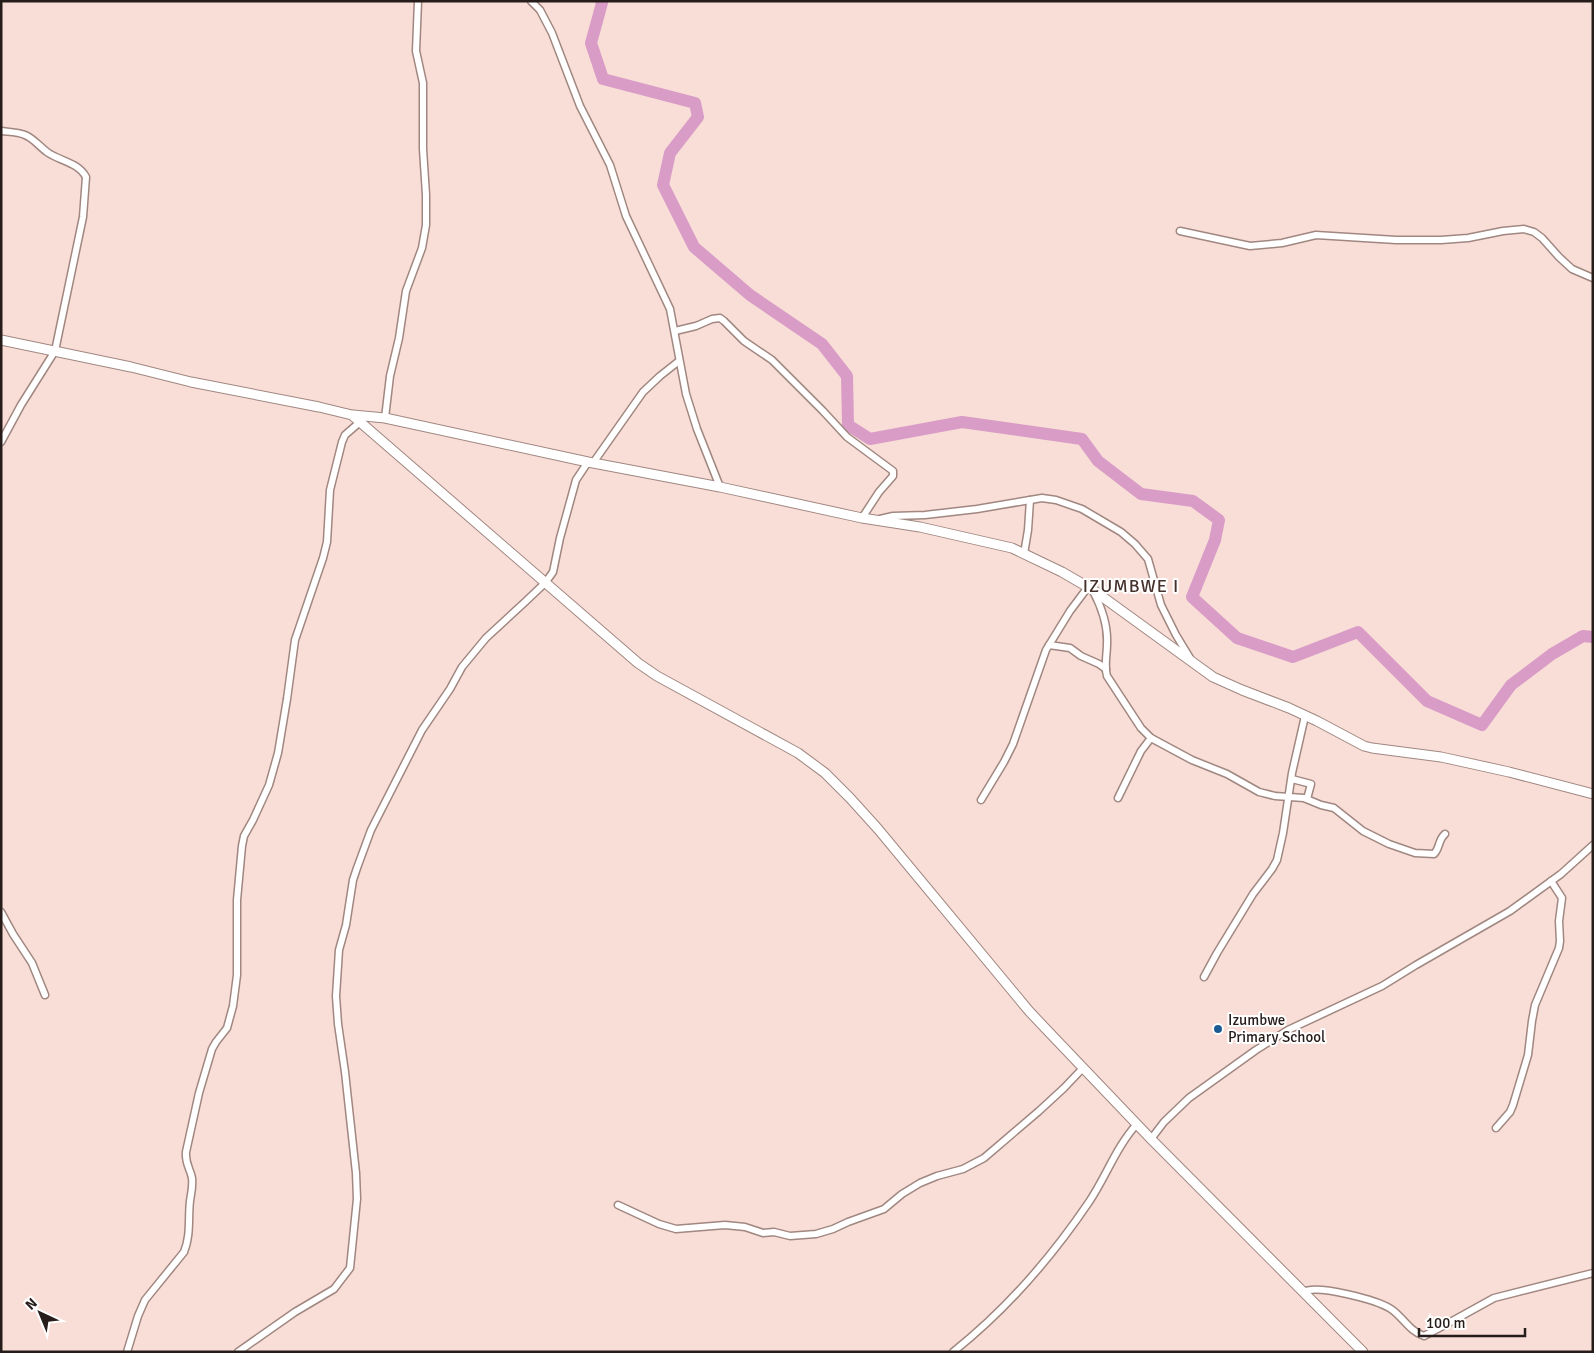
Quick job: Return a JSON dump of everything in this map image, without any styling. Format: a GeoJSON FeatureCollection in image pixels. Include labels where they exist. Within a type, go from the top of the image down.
{"type":"FeatureCollection","features":[{"type":"Feature","properties":{"kind":"main road"},"geometry":{"type":"LineString","coordinates":[[1,340],[352,415],[386,418],[591,463],[1012,548],[1062,572],[1090,589],[1212,677],[1305,716],[1372,748],[1441,757],[1509,772],[1593,794]]}},
{"type":"Feature","properties":{"kind":"main road"},"geometry":{"type":"LineString","coordinates":[[352,415],[627,654],[658,676],[798,753],[825,773],[878,829],[1029,1011],[1151,1139],[1363,1352]]}},
{"type":"Feature","properties":{"kind":"street"},"geometry":{"type":"LineString","coordinates":[[386,418],[390,376],[399,338],[406,291],[422,248],[426,225],[423,149],[424,83],[416,52],[418,1]]}},
{"type":"Feature","properties":{"kind":"street"},"geometry":{"type":"LineString","coordinates":[[531,1],[545,18],[580,106],[606,155],[626,216],[670,309],[686,394],[697,429],[720,488]]}},
{"type":"Feature","properties":{"kind":"street"},"geometry":{"type":"LineString","coordinates":[[1,131],[28,136],[47,152],[78,167],[86,177],[83,217],[55,351],[21,405],[1,442]]}},
{"type":"Feature","properties":{"kind":"street"},"geometry":{"type":"LineString","coordinates":[[1180,231],[1250,246],[1290,242],[1316,235],[1396,240],[1442,240],[1524,229],[1534,232],[1542,238],[1572,269],[1593,278]]}},
{"type":"Feature","properties":{"kind":"street"},"geometry":{"type":"LineString","coordinates":[[675,331],[720,318],[744,341],[772,360],[819,406],[847,437],[893,471],[893,476],[862,518]]}},
{"type":"Feature","properties":{"kind":"street"},"geometry":{"type":"LineString","coordinates":[[238,1352],[295,1312],[334,1289],[350,1268],[357,1199],[356,1173],[336,996],[339,950],[346,926],[355,874],[371,830],[422,730],[462,667],[486,638],[545,583],[554,569],[558,545],[576,480],[591,463],[643,392],[679,361]]}},
{"type":"Feature","properties":{"kind":"street"},"geometry":{"type":"LineString","coordinates":[[127,1352],[145,1300],[184,1252],[186,1246],[192,1180],[185,1160],[186,1152],[199,1093],[211,1053],[216,1042],[227,1028],[235,998],[238,965],[237,900],[244,836],[269,786],[278,752],[289,690],[295,640],[327,542],[331,484],[342,442],[345,435],[360,422]]}},
{"type":"Feature","properties":{"kind":"street"},"geometry":{"type":"LineString","coordinates":[[878,520],[893,516],[977,509],[1030,500],[1050,499],[1082,509],[1113,527],[1135,544],[1148,559],[1161,605],[1193,664]]}},
{"type":"Feature","properties":{"kind":"street"},"geometry":{"type":"LineString","coordinates":[[1024,554],[1030,500]]}},
{"type":"Feature","properties":{"kind":"street"},"geometry":{"type":"LineString","coordinates":[[981,800],[1011,749],[1049,645],[1070,611],[1090,589],[1102,610],[1106,625],[1106,669],[1110,683],[1141,728],[1151,738],[1192,760],[1226,774],[1252,789],[1275,796],[1307,799],[1317,804],[1337,809],[1354,825],[1370,835],[1415,853],[1434,854],[1441,837],[1445,834]]}},
{"type":"Feature","properties":{"kind":"street"},"geometry":{"type":"LineString","coordinates":[[1049,645],[1070,648],[1106,669]]}},
{"type":"Feature","properties":{"kind":"street"},"geometry":{"type":"LineString","coordinates":[[1204,977],[1253,894],[1274,864],[1282,838],[1288,797],[1305,716]]}},
{"type":"Feature","properties":{"kind":"street"},"geometry":{"type":"LineString","coordinates":[[1118,798],[1142,751],[1151,738]]}},
{"type":"Feature","properties":{"kind":"street"},"geometry":{"type":"LineString","coordinates":[[1292,779],[1312,784],[1307,799]]}},
{"type":"Feature","properties":{"kind":"street"},"geometry":{"type":"LineString","coordinates":[[1151,1139],[1164,1122],[1189,1098],[1272,1039],[1382,986],[1505,914],[1567,870],[1593,845]]}},
{"type":"Feature","properties":{"kind":"street"},"geometry":{"type":"LineString","coordinates":[[1496,1128],[1510,1112],[1513,1105],[1528,1055],[1536,1005],[1559,948],[1559,921],[1562,898],[1551,881]]}},
{"type":"Feature","properties":{"kind":"street"},"geometry":{"type":"LineString","coordinates":[[1,912],[32,963],[45,995]]}},
{"type":"Feature","properties":{"kind":"street"},"geometry":{"type":"LineString","coordinates":[[618,1205],[658,1224],[676,1229],[725,1225],[745,1227],[763,1233],[774,1232],[790,1236],[816,1234],[833,1230],[848,1222],[884,1209],[902,1194],[920,1183],[963,1168],[984,1158],[1039,1112],[1082,1068]]}},
{"type":"Feature","properties":{"kind":"street"},"geometry":{"type":"LineString","coordinates":[[953,1352],[1031,1278],[1076,1221],[1099,1185],[1122,1143],[1137,1124]]}},
{"type":"Feature","properties":{"kind":"street"},"geometry":{"type":"LineString","coordinates":[[1303,1292],[1318,1289],[1377,1302],[1390,1308],[1412,1330],[1424,1336],[1494,1298],[1593,1273]]}},
{"type":"Feature","properties":{"kind":"waterway"},"geometry":{"type":"LineString","coordinates":[[601,1],[591,43],[603,79],[695,103],[698,117],[670,153],[663,185],[694,247],[750,295],[822,344],[847,376],[848,425],[870,439],[962,422],[1082,439],[1098,461],[1141,494],[1193,501],[1219,520],[1215,540],[1192,597],[1237,638],[1293,657],[1358,632],[1427,701],[1482,725],[1511,685],[1552,654],[1583,636],[1593,637]]}},
{"type":"Feature","properties":{"kind":"place","name":"Izumbwe Primary School"},"geometry":{"type":"Point","coordinates":[1218,1029]}},
{"type":"Feature","properties":{"kind":"district","name":"IZUMBWE I"},"geometry":{"type":"Point","coordinates":[1131,586]}}]}
